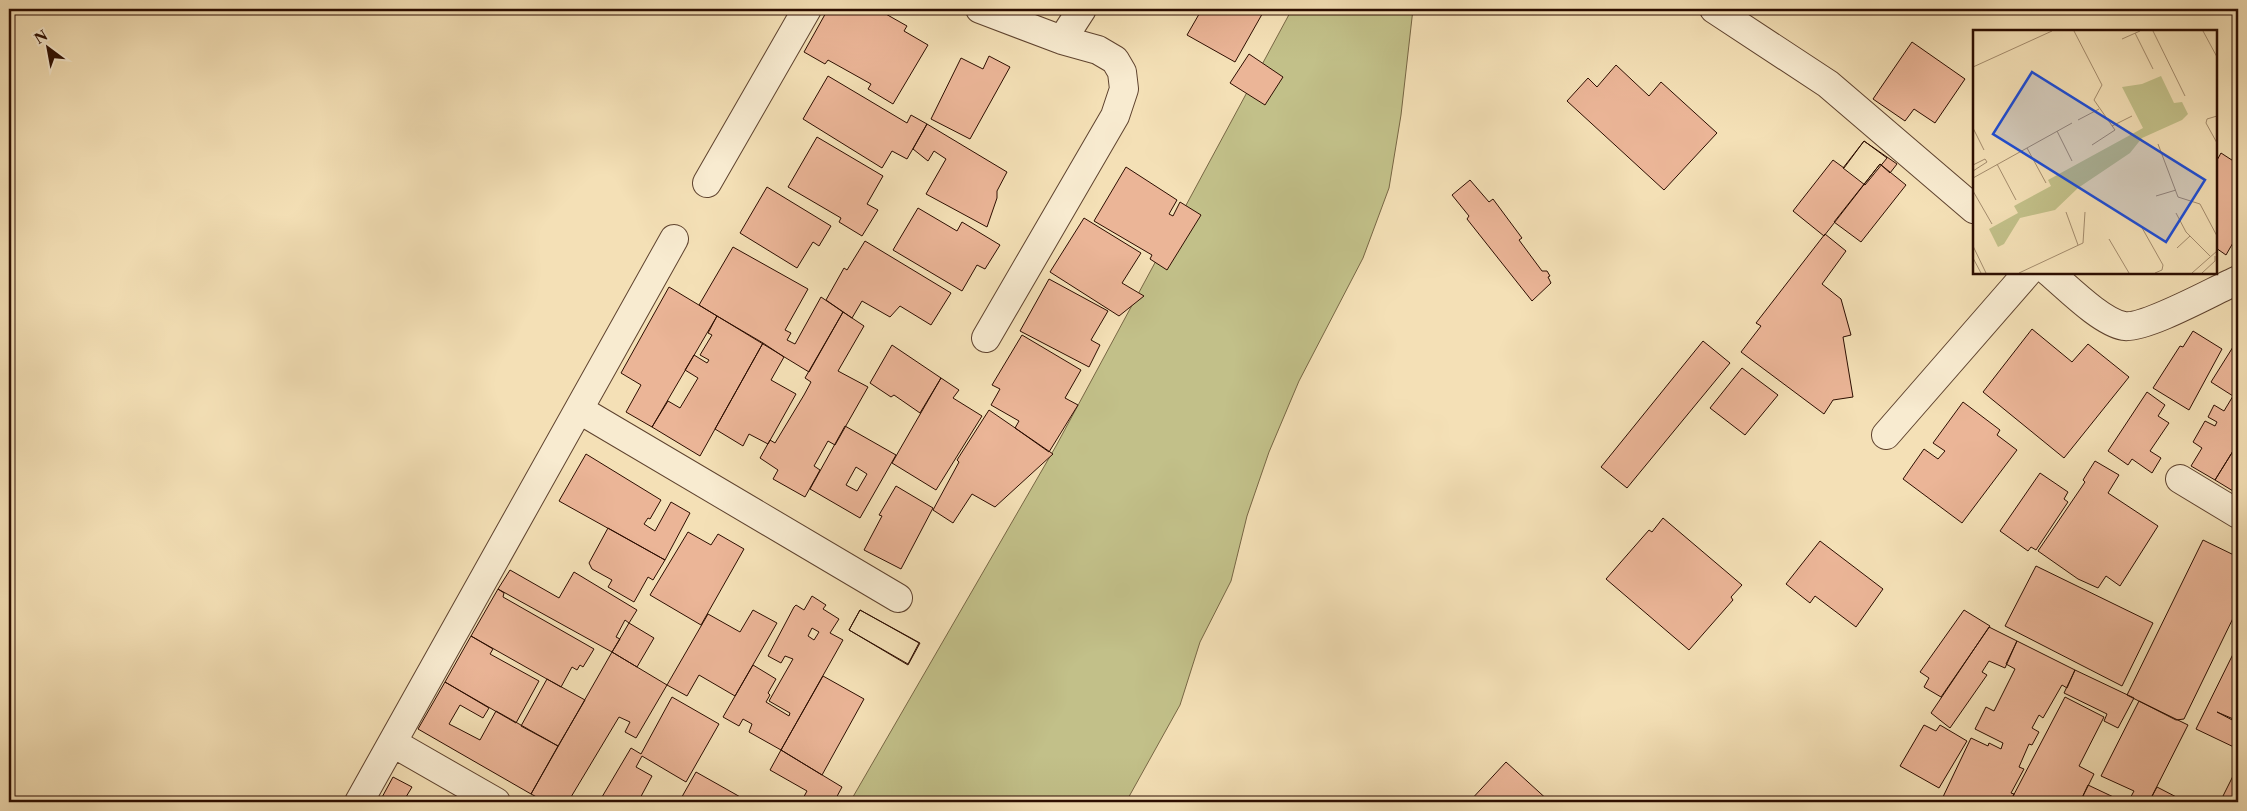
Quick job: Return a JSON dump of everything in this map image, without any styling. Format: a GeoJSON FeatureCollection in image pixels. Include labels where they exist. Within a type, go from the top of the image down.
{"type":"FeatureCollection","features":[{"type":"Feature","properties":{"kind":"street"},"geometry":{"type":"LineString","coordinates":[[707,183],[807,9]]}},
{"type":"Feature","properties":{"kind":"street"},"geometry":{"type":"LineString","coordinates":[[980,9],[1062,40],[1098,50],[1115,60],[1122,72],[1124,89],[1115,116],[986,338]]}},
{"type":"Feature","properties":{"kind":"street"},"geometry":{"type":"LineString","coordinates":[[1062,40],[1082,9]]}},
{"type":"Feature","properties":{"kind":"street"},"geometry":{"type":"LineString","coordinates":[[1714,9],[1828,84],[1973,209]]}},
{"type":"Feature","properties":{"kind":"street"},"geometry":{"type":"LineString","coordinates":[[359,802],[674,239]]}},
{"type":"Feature","properties":{"kind":"street"},"geometry":{"type":"LineString","coordinates":[[1886,435],[2026,274]]}},
{"type":"Feature","properties":{"kind":"street"},"geometry":{"type":"LineString","coordinates":[[2051,274],[2107,319],[2125,326],[2147,322],[2238,280]]}},
{"type":"Feature","properties":{"kind":"street"},"geometry":{"type":"LineString","coordinates":[[580,410],[898,598]]}},
{"type":"Feature","properties":{"kind":"street"},"geometry":{"type":"LineString","coordinates":[[2180,479],[2238,514]]}},
{"type":"Feature","properties":{"kind":"street"},"geometry":{"type":"LineString","coordinates":[[393,742],[496,802]]}},
{"type":"Feature","properties":{"kind":"shaded area"},"geometry":{"type":"Polygon","coordinates":[[[1292,9],[1413,9],[1401,115],[1389,188],[1363,258],[1299,381],[1269,452],[1247,516],[1231,581],[1200,642],[1180,705],[1126,802],[850,802],[1056,446],[1292,9]]]}},
{"type":"Feature","properties":{"kind":"building"},"geometry":{"type":"Polygon","coordinates":[[[828,9],[877,9],[907,26],[904,31],[928,45],[893,104],[868,89],[871,84],[828,60],[825,64],[804,52],[828,9]]]}},
{"type":"Feature","properties":{"kind":"building"},"geometry":{"type":"Polygon","coordinates":[[[1202,9],[1265,9],[1235,62],[1187,35],[1202,9]]]}},
{"type":"Feature","properties":{"kind":"building"},"geometry":{"type":"Polygon","coordinates":[[[1912,42],[1965,79],[1935,123],[1914,109],[1905,121],[1873,99],[1912,42]]]}},
{"type":"Feature","properties":{"kind":"building"},"geometry":{"type":"Polygon","coordinates":[[[1249,54],[1283,77],[1265,105],[1230,83],[1249,54]]]}},
{"type":"Feature","properties":{"kind":"building"},"geometry":{"type":"Polygon","coordinates":[[[989,56],[1010,67],[970,139],[931,119],[961,58],[983,69],[989,56]]]}},
{"type":"Feature","properties":{"kind":"building"},"geometry":{"type":"Polygon","coordinates":[[[1616,65],[1649,96],[1661,82],[1717,133],[1664,190],[1567,101],[1588,78],[1597,87],[1616,65]]]}},
{"type":"Feature","properties":{"kind":"building"},"geometry":{"type":"Polygon","coordinates":[[[828,76],[907,123],[911,115],[927,124],[907,159],[892,151],[882,168],[803,119],[828,76]]]}},
{"type":"Feature","properties":{"kind":"building"},"geometry":{"type":"Polygon","coordinates":[[[927,124],[1007,172],[997,191],[997,198],[987,227],[926,194],[946,159],[934,151],[928,161],[913,149],[927,124]]]}},
{"type":"Feature","properties":{"kind":"building"},"geometry":{"type":"Polygon","coordinates":[[[817,137],[883,176],[867,204],[878,210],[862,236],[839,222],[841,218],[788,187],[817,137]]]}},
{"type":"Feature","properties":{"kind":"building"},"geometry":{"type":"Polygon","coordinates":[[[1864,141],[1897,164],[1890,173],[1880,164],[1824,236],[1793,211],[1833,160],[1844,168],[1864,141]]]}},
{"type":"Feature","properties":{"kind":"building"},"geometry":{"type":"Polygon","coordinates":[[[1864,141],[1887,158],[1865,185],[1843,168],[1864,141]]]}},
{"type":"Feature","properties":{"kind":"building"},"geometry":{"type":"Polygon","coordinates":[[[2221,153],[2238,164],[2238,234],[2226,255],[2217,249],[2217,160],[2221,153]]]}},
{"type":"Feature","properties":{"kind":"building"},"geometry":{"type":"Polygon","coordinates":[[[1880,164],[1906,185],[1861,242],[1834,222],[1880,164]]]}},
{"type":"Feature","properties":{"kind":"building"},"geometry":{"type":"Polygon","coordinates":[[[1126,167],[1177,200],[1169,214],[1173,216],[1180,202],[1201,215],[1167,270],[1150,259],[1152,255],[1094,221],[1126,167]]]}},
{"type":"Feature","properties":{"kind":"building"},"geometry":{"type":"Polygon","coordinates":[[[1470,180],[1489,202],[1493,199],[1522,238],[1519,240],[1542,271],[1547,271],[1550,276],[1548,277],[1551,283],[1532,301],[1467,219],[1469,216],[1452,195],[1470,180]]]}},
{"type":"Feature","properties":{"kind":"building"},"geometry":{"type":"Polygon","coordinates":[[[767,187],[831,226],[819,246],[813,242],[797,268],[740,233],[767,187]]]}},
{"type":"Feature","properties":{"kind":"building"},"geometry":{"type":"Polygon","coordinates":[[[918,208],[957,231],[962,222],[1000,245],[985,269],[977,265],[962,291],[893,250],[918,208]]]}},
{"type":"Feature","properties":{"kind":"building"},"geometry":{"type":"Polygon","coordinates":[[[1084,218],[1141,253],[1122,283],[1144,296],[1119,316],[1050,272],[1084,218]]]}},
{"type":"Feature","properties":{"kind":"building"},"geometry":{"type":"Polygon","coordinates":[[[1825,234],[1846,251],[1822,284],[1841,299],[1851,335],[1843,337],[1853,397],[1833,400],[1824,414],[1741,352],[1761,326],[1756,323],[1825,234]]]}},
{"type":"Feature","properties":{"kind":"building"},"geometry":{"type":"Polygon","coordinates":[[[865,241],[951,293],[931,325],[900,306],[890,317],[862,301],[852,318],[826,300],[844,268],[847,270],[865,241]]]}},
{"type":"Feature","properties":{"kind":"building"},"geometry":{"type":"Polygon","coordinates":[[[733,247],[808,289],[785,330],[791,333],[787,340],[795,344],[821,297],[843,312],[809,372],[699,305],[733,247]]]}},
{"type":"Feature","properties":{"kind":"building"},"geometry":{"type":"Polygon","coordinates":[[[1049,279],[1108,311],[1091,340],[1100,345],[1089,367],[1020,331],[1049,279]]]}},
{"type":"Feature","properties":{"kind":"building"},"geometry":{"type":"Polygon","coordinates":[[[669,287],[717,316],[652,427],[626,412],[641,385],[621,373],[669,287]]]}},
{"type":"Feature","properties":{"kind":"building"},"geometry":{"type":"Polygon","coordinates":[[[843,312],[864,326],[838,371],[868,387],[835,445],[828,441],[814,466],[820,470],[805,497],[773,479],[778,470],[760,458],[770,440],[775,443],[804,395],[811,382],[805,378],[843,312]]]}},
{"type":"Feature","properties":{"kind":"building"},"geometry":{"type":"Polygon","coordinates":[[[717,316],[763,343],[700,456],[652,427],[668,401],[680,408],[698,378],[685,370],[694,355],[707,363],[709,360],[700,355],[712,335],[708,333],[717,316]]]}},
{"type":"Feature","properties":{"kind":"building"},"geometry":{"type":"Polygon","coordinates":[[[2032,329],[2072,362],[2088,344],[2129,377],[2064,458],[1983,392],[2032,329]]]}},
{"type":"Feature","properties":{"kind":"building"},"geometry":{"type":"Polygon","coordinates":[[[2193,331],[2222,349],[2189,410],[2153,388],[2180,346],[2183,347],[2193,331]]]}},
{"type":"Feature","properties":{"kind":"building"},"geometry":{"type":"Polygon","coordinates":[[[1022,335],[1081,370],[1065,398],[1078,405],[1049,452],[1015,428],[1019,421],[991,405],[1000,389],[992,385],[1022,335]]]}},
{"type":"Feature","properties":{"kind":"building"},"geometry":{"type":"Polygon","coordinates":[[[2238,339],[2238,443],[2215,480],[2191,466],[2202,448],[2193,442],[2205,421],[2215,426],[2217,422],[2208,417],[2214,405],[2224,411],[2233,396],[2211,382],[2238,339]]]}},
{"type":"Feature","properties":{"kind":"building"},"geometry":{"type":"Polygon","coordinates":[[[1703,341],[1730,363],[1627,488],[1601,467],[1703,341]]]}},
{"type":"Feature","properties":{"kind":"building"},"geometry":{"type":"Polygon","coordinates":[[[763,343],[784,357],[771,380],[796,394],[768,444],[749,434],[743,446],[715,429],[763,343]]]}},
{"type":"Feature","properties":{"kind":"building"},"geometry":{"type":"Polygon","coordinates":[[[892,345],[941,378],[920,413],[894,395],[891,397],[870,383],[892,345]]]}},
{"type":"Feature","properties":{"kind":"building"},"geometry":{"type":"Polygon","coordinates":[[[1742,368],[1778,395],[1745,435],[1710,408],[1742,368]]]}},
{"type":"Feature","properties":{"kind":"building"},"geometry":{"type":"Polygon","coordinates":[[[941,378],[959,390],[953,398],[982,416],[936,490],[892,463],[941,378]]]}},
{"type":"Feature","properties":{"kind":"building"},"geometry":{"type":"Polygon","coordinates":[[[2147,392],[2165,405],[2158,416],[2169,423],[2150,451],[2161,458],[2152,473],[2132,459],[2128,465],[2108,451],[2147,392]]]}},
{"type":"Feature","properties":{"kind":"building"},"geometry":{"type":"Polygon","coordinates":[[[1963,402],[2000,430],[1997,435],[2017,450],[1962,523],[1903,479],[1924,449],[1938,459],[1945,451],[1933,443],[1963,402]]]}},
{"type":"Feature","properties":{"kind":"building"},"geometry":{"type":"Polygon","coordinates":[[[989,410],[1053,454],[995,507],[972,494],[953,523],[933,510],[959,462],[957,460],[989,410]]]}},
{"type":"Feature","properties":{"kind":"building"},"geometry":{"type":"Polygon","coordinates":[[[845,426],[896,455],[860,518],[810,489],[845,426]],[[856,467],[846,485],[857,491],[867,474],[856,467]]]}},
{"type":"Feature","properties":{"kind":"building"},"geometry":{"type":"Polygon","coordinates":[[[2238,443],[2238,494],[2215,480],[2238,443]]]}},
{"type":"Feature","properties":{"kind":"building"},"geometry":{"type":"Polygon","coordinates":[[[586,454],[661,500],[650,519],[648,518],[644,524],[655,531],[671,502],[690,513],[665,560],[559,501],[586,454]]]}},
{"type":"Feature","properties":{"kind":"building"},"geometry":{"type":"Polygon","coordinates":[[[2095,461],[2119,475],[2108,493],[2158,526],[2120,586],[2106,576],[2098,588],[2078,579],[2038,551],[2085,482],[2083,480],[2095,461]]]}},
{"type":"Feature","properties":{"kind":"building"},"geometry":{"type":"Polygon","coordinates":[[[2040,473],[2068,492],[2064,499],[2068,502],[2036,550],[2031,547],[2028,551],[2000,531],[2040,473]]]}},
{"type":"Feature","properties":{"kind":"building"},"geometry":{"type":"Polygon","coordinates":[[[896,486],[933,508],[901,569],[864,550],[882,516],[879,515],[896,486]]]}},
{"type":"Feature","properties":{"kind":"building"},"geometry":{"type":"Polygon","coordinates":[[[1663,518],[1742,585],[1731,597],[1733,600],[1689,650],[1606,579],[1649,530],[1652,532],[1663,518]]]}},
{"type":"Feature","properties":{"kind":"building"},"geometry":{"type":"Polygon","coordinates":[[[608,528],[665,560],[653,580],[648,577],[634,602],[608,587],[612,580],[592,569],[589,563],[608,528]]]}},
{"type":"Feature","properties":{"kind":"building"},"geometry":{"type":"Polygon","coordinates":[[[688,532],[711,545],[718,534],[744,549],[701,625],[650,595],[688,532]]]}},
{"type":"Feature","properties":{"kind":"building"},"geometry":{"type":"Polygon","coordinates":[[[2203,540],[2238,557],[2238,608],[2184,719],[2176,720],[2127,695],[2203,540]]]}},
{"type":"Feature","properties":{"kind":"building"},"geometry":{"type":"Polygon","coordinates":[[[1820,541],[1883,589],[1856,627],[1815,596],[1810,603],[1786,584],[1820,541]]]}},
{"type":"Feature","properties":{"kind":"building"},"geometry":{"type":"Polygon","coordinates":[[[2036,566],[2153,623],[2122,686],[2005,626],[2036,566]]]}},
{"type":"Feature","properties":{"kind":"building"},"geometry":{"type":"Polygon","coordinates":[[[510,570],[559,598],[574,572],[637,610],[629,623],[625,620],[616,637],[620,639],[612,652],[498,589],[510,570]]]}},
{"type":"Feature","properties":{"kind":"building"},"geometry":{"type":"Polygon","coordinates":[[[498,589],[504,593],[503,597],[594,649],[583,667],[580,665],[577,670],[572,667],[561,687],[471,636],[498,589]]]}},
{"type":"Feature","properties":{"kind":"building"},"geometry":{"type":"Polygon","coordinates":[[[812,596],[826,605],[823,609],[839,619],[830,633],[843,640],[781,750],[749,732],[752,724],[743,719],[739,726],[723,717],[753,665],[776,679],[768,693],[770,695],[766,702],[789,716],[790,713],[769,701],[793,659],[785,656],[781,663],[768,656],[794,607],[796,605],[804,610],[812,596]],[[812,628],[808,636],[814,640],[819,632],[812,628]]]}},
{"type":"Feature","properties":{"kind":"building"},"geometry":{"type":"Polygon","coordinates":[[[753,610],[777,623],[735,696],[699,675],[687,696],[667,685],[708,614],[740,632],[753,610]]]}},
{"type":"Feature","properties":{"kind":"building"},"geometry":{"type":"Polygon","coordinates":[[[860,610],[919,643],[908,664],[849,630],[860,610]]]}},
{"type":"Feature","properties":{"kind":"building"},"geometry":{"type":"Polygon","coordinates":[[[860,610],[920,643],[908,665],[849,630],[860,610]]]}},
{"type":"Feature","properties":{"kind":"building"},"geometry":{"type":"Polygon","coordinates":[[[1964,610],[1990,626],[1941,697],[1924,687],[1929,678],[1920,672],[1964,610]]]}},
{"type":"Feature","properties":{"kind":"building"},"geometry":{"type":"Polygon","coordinates":[[[629,623],[654,638],[637,667],[612,652],[629,623]]]}},
{"type":"Feature","properties":{"kind":"building"},"geometry":{"type":"Polygon","coordinates":[[[1989,627],[2017,641],[2005,668],[1989,661],[1982,672],[1987,675],[1950,728],[1931,713],[1989,627]]]}},
{"type":"Feature","properties":{"kind":"building"},"geometry":{"type":"Polygon","coordinates":[[[471,636],[493,649],[490,654],[539,681],[516,723],[445,682],[471,636]]]}},
{"type":"Feature","properties":{"kind":"building"},"geometry":{"type":"Polygon","coordinates":[[[2017,641],[2075,670],[2067,688],[2062,685],[2043,718],[2039,715],[2032,728],[2039,732],[2032,745],[2029,744],[2019,767],[2024,769],[2011,793],[2014,794],[2010,802],[2004,800],[2003,802],[1949,802],[1942,799],[1971,738],[1988,746],[1989,743],[2001,749],[2003,743],[1975,729],[1986,707],[1994,711],[2015,669],[2006,664],[2017,641]]]}},
{"type":"Feature","properties":{"kind":"building"},"geometry":{"type":"Polygon","coordinates":[[[2238,644],[2238,721],[2217,712],[2238,723],[2238,749],[2196,729],[2238,644]]]}},
{"type":"Feature","properties":{"kind":"building"},"geometry":{"type":"Polygon","coordinates":[[[612,652],[667,685],[636,738],[625,732],[630,722],[619,717],[568,802],[546,802],[531,794],[612,652]]]}},
{"type":"Feature","properties":{"kind":"building"},"geometry":{"type":"Polygon","coordinates":[[[2075,670],[2134,698],[2118,728],[2104,721],[2107,714],[2064,693],[2075,670]]]}},
{"type":"Feature","properties":{"kind":"building"},"geometry":{"type":"Polygon","coordinates":[[[823,676],[864,699],[822,775],[781,750],[823,676]]]}},
{"type":"Feature","properties":{"kind":"building"},"geometry":{"type":"Polygon","coordinates":[[[547,679],[585,700],[558,746],[521,726],[547,679]]]}},
{"type":"Feature","properties":{"kind":"building"},"geometry":{"type":"Polygon","coordinates":[[[445,682],[489,708],[483,718],[460,705],[449,724],[480,740],[496,711],[558,746],[531,794],[418,729],[445,682]]]}},
{"type":"Feature","properties":{"kind":"building"},"geometry":{"type":"Polygon","coordinates":[[[672,697],[719,724],[686,782],[642,756],[636,767],[652,776],[638,802],[599,802],[631,748],[641,754],[672,697]]]}},
{"type":"Feature","properties":{"kind":"building"},"geometry":{"type":"Polygon","coordinates":[[[2065,697],[2104,717],[2079,766],[2094,774],[2080,802],[2010,802],[2065,697]]]}},
{"type":"Feature","properties":{"kind":"building"},"geometry":{"type":"Polygon","coordinates":[[[2139,701],[2188,725],[2149,802],[2128,802],[2134,791],[2101,776],[2139,701]]]}},
{"type":"Feature","properties":{"kind":"building"},"geometry":{"type":"Polygon","coordinates":[[[1924,725],[1936,731],[1940,725],[1967,741],[1939,788],[1900,766],[1924,725]]]}},
{"type":"Feature","properties":{"kind":"building"},"geometry":{"type":"Polygon","coordinates":[[[781,750],[842,787],[834,802],[801,802],[807,791],[770,770],[781,750]]]}},
{"type":"Feature","properties":{"kind":"building"},"geometry":{"type":"Polygon","coordinates":[[[1506,762],[1550,802],[1469,802],[1506,762]]]}},
{"type":"Feature","properties":{"kind":"building"},"geometry":{"type":"Polygon","coordinates":[[[2237,768],[2238,802],[2220,802],[2237,768]]]}},
{"type":"Feature","properties":{"kind":"building"},"geometry":{"type":"Polygon","coordinates":[[[696,772],[735,794],[749,802],[679,802],[696,772]]]}},
{"type":"Feature","properties":{"kind":"building"},"geometry":{"type":"Polygon","coordinates":[[[393,777],[412,787],[403,802],[381,802],[380,801],[393,777]]]}},
{"type":"Feature","properties":{"kind":"building"},"geometry":{"type":"Polygon","coordinates":[[[2088,785],[2124,802],[2080,802],[2088,785]]]}},
{"type":"Feature","properties":{"kind":"building"},"geometry":{"type":"Polygon","coordinates":[[[2157,787],[2186,802],[2149,802],[2157,787]]]}}]}
